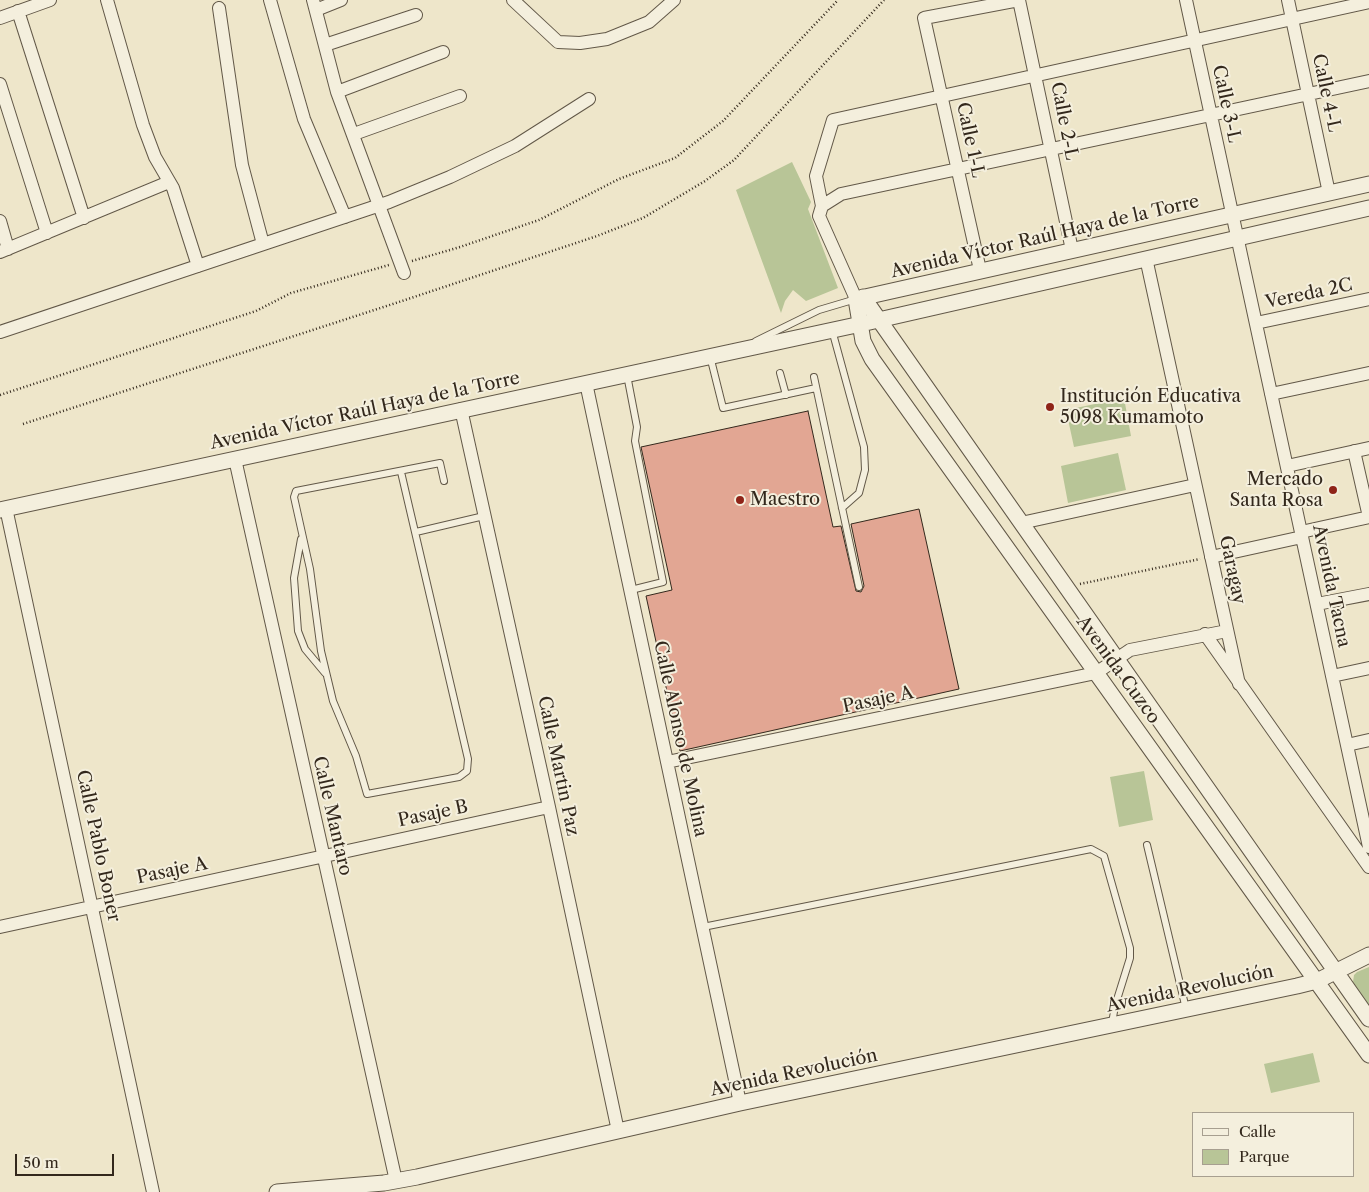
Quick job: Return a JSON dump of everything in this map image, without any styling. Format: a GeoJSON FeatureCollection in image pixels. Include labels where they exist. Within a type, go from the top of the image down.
{"type":"FeatureCollection","features":[{"type":"Feature","properties":{"kind":"street"},"geometry":{"type":"LineString","coordinates":[[0,18],[50,0]]}},
{"type":"Feature","properties":{"kind":"street"},"geometry":{"type":"LineString","coordinates":[[107,0],[143,125],[155,157],[169,182],[198,266]]}},
{"type":"Feature","properties":{"kind":"street"},"geometry":{"type":"LineString","coordinates":[[270,0],[304,119],[345,217]]}},
{"type":"Feature","properties":{"kind":"street"},"geometry":{"type":"LineString","coordinates":[[341,0],[314,5],[337,92],[403,268]]}},
{"type":"Feature","properties":{"kind":"street"},"geometry":{"type":"LineString","coordinates":[[513,0],[558,42],[580,43],[607,39],[649,22],[674,0]]}},
{"type":"Feature","properties":{"kind":"street","name":"Calle 1-L"},"geometry":{"type":"LineString","coordinates":[[980,270],[924,18],[1019,0]]}},
{"type":"Feature","properties":{"kind":"street","name":"Calle 2-L"},"geometry":{"type":"LineString","coordinates":[[1019,0],[1037,75],[1072,250]]}},
{"type":"Feature","properties":{"kind":"street","name":"Calle 3-L"},"geometry":{"type":"LineString","coordinates":[[1186,0],[1232,214]]}},
{"type":"Feature","properties":{"kind":"street","name":"Calle 4-L"},"geometry":{"type":"LineString","coordinates":[[1288,0],[1329,192]]}},
{"type":"Feature","properties":{"kind":"street"},"geometry":{"type":"LineString","coordinates":[[860,298],[819,216],[822,206],[816,176],[833,120],[1195,42],[1292,18],[1369,2]]}},
{"type":"Feature","properties":{"kind":"street"},"geometry":{"type":"LineString","coordinates":[[219,8],[242,165],[263,244]]}},
{"type":"Feature","properties":{"kind":"street"},"geometry":{"type":"LineString","coordinates":[[18,11],[84,218]]}},
{"type":"Feature","properties":{"kind":"street"},"geometry":{"type":"LineString","coordinates":[[325,46],[416,15]]}},
{"type":"Feature","properties":{"kind":"street"},"geometry":{"type":"LineString","coordinates":[[337,92],[443,52]]}},
{"type":"Feature","properties":{"kind":"street"},"geometry":{"type":"LineString","coordinates":[[822,206],[841,194],[1369,81]]}},
{"type":"Feature","properties":{"kind":"street"},"geometry":{"type":"LineString","coordinates":[[0,84],[47,233]]}},
{"type":"Feature","properties":{"kind":"street"},"geometry":{"type":"LineString","coordinates":[[354,134],[460,96]]}},
{"type":"Feature","properties":{"kind":"street"},"geometry":{"type":"LineString","coordinates":[[0,332],[380,205],[450,177],[515,146],[588,100]]}},
{"type":"Feature","properties":{"kind":"street"},"geometry":{"type":"LineString","coordinates":[[0,221],[4,251],[169,182]]}},
{"type":"Feature","properties":{"kind":"street","name":"Avenida Víctor Raúl Haya de la Torre"},"geometry":{"type":"LineString","coordinates":[[860,298],[1369,184]]}},
{"type":"Feature","properties":{"kind":"street","name":"Avenida Víctor Raúl Haya de la Torre"},"geometry":{"type":"LineString","coordinates":[[3,509],[861,324],[877,318],[1369,208]]}},
{"type":"Feature","properties":{"kind":"street","name":"Avenida Tacna"},"geometry":{"type":"LineString","coordinates":[[1232,214],[1347,745],[1366,818],[1369,847]]}},
{"type":"Feature","properties":{"kind":"street","name":"Garagay"},"geometry":{"type":"LineString","coordinates":[[1146,258],[1239,684]]}},
{"type":"Feature","properties":{"kind":"street","name":"Avenida Cuzco"},"geometry":{"type":"LineString","coordinates":[[860,298],[877,318],[1117,657],[1369,1019]]}},
{"type":"Feature","properties":{"kind":"street","name":"Avenida Cuzco"},"geometry":{"type":"LineString","coordinates":[[860,298],[861,324],[866,348],[872,359],[1369,1055]]}},
{"type":"Feature","properties":{"kind":"street","name":"Vereda 2C"},"geometry":{"type":"LineString","coordinates":[[1256,323],[1369,299]]}},
{"type":"Feature","properties":{"kind":"street"},"geometry":{"type":"LineString","coordinates":[[1271,394],[1369,373]]}},
{"type":"Feature","properties":{"kind":"street","name":"Calle Alonso de Molina"},"geometry":{"type":"LineString","coordinates":[[586,383],[740,1103]]}},
{"type":"Feature","properties":{"kind":"street","name":"Calle Martin Paz"},"geometry":{"type":"LineString","coordinates":[[461,409],[549,806],[618,1131]]}},
{"type":"Feature","properties":{"kind":"street"},"geometry":{"type":"LineString","coordinates":[[1287,466],[1369,448]]}},
{"type":"Feature","properties":{"kind":"street"},"geometry":{"type":"LineString","coordinates":[[1211,557],[1369,517],[1354,451]]}},
{"type":"Feature","properties":{"kind":"street","name":"Calle Mantaro"},"geometry":{"type":"LineString","coordinates":[[235,458],[396,1180]]}},
{"type":"Feature","properties":{"kind":"street"},"geometry":{"type":"LineString","coordinates":[[1021,523],[1195,485]]}},
{"type":"Feature","properties":{"kind":"street","name":"Calle Pablo Boner"},"geometry":{"type":"LineString","coordinates":[[3,509],[93,906],[153,1192]]}},
{"type":"Feature","properties":{"kind":"street"},"geometry":{"type":"LineString","coordinates":[[1317,604],[1369,594]]}},
{"type":"Feature","properties":{"kind":"street"},"geometry":{"type":"LineString","coordinates":[[1096,673],[1130,650],[1227,631]]}},
{"type":"Feature","properties":{"kind":"street"},"geometry":{"type":"LineString","coordinates":[[1205,634],[1369,867]]}},
{"type":"Feature","properties":{"kind":"street"},"geometry":{"type":"LineString","coordinates":[[1332,676],[1369,668]]}},
{"type":"Feature","properties":{"kind":"street","name":"Pasaje A"},"geometry":{"type":"LineString","coordinates":[[667,762],[1096,673]]}},
{"type":"Feature","properties":{"kind":"street"},"geometry":{"type":"LineString","coordinates":[[1347,745],[1369,740]]}},
{"type":"Feature","properties":{"kind":"street","name":"Pasaje B"},"geometry":{"type":"LineString","coordinates":[[323,855],[549,806]]}},
{"type":"Feature","properties":{"kind":"street","name":"Pasaje A"},"geometry":{"type":"LineString","coordinates":[[0,927],[323,855]]}},
{"type":"Feature","properties":{"kind":"street","name":"Avenida Revolución"},"geometry":{"type":"LineString","coordinates":[[277,1192],[354,1189],[740,1103],[1318,981],[1369,955]]}},
{"type":"Feature","properties":{"kind":"lane","name":"Avenida Víctor Raúl Haya de la Torre"},"geometry":{"type":"LineString","coordinates":[[738,350],[819,310],[860,298]]}},
{"type":"Feature","properties":{"kind":"lane"},"geometry":{"type":"LineString","coordinates":[[832,330],[864,447],[865,470],[859,493],[842,508]]}},
{"type":"Feature","properties":{"kind":"lane"},"geometry":{"type":"LineString","coordinates":[[710,356],[723,408],[816,388]]}},
{"type":"Feature","properties":{"kind":"lane"},"geometry":{"type":"LineString","coordinates":[[780,373],[786,395]]}},
{"type":"Feature","properties":{"kind":"lane"},"geometry":{"type":"LineString","coordinates":[[627,374],[637,427],[635,441],[662,582],[630,590]]}},
{"type":"Feature","properties":{"kind":"lane"},"geometry":{"type":"LineString","coordinates":[[814,377],[859,587]]}},
{"type":"Feature","properties":{"kind":"lane"},"geometry":{"type":"LineString","coordinates":[[401,472],[468,759],[467,771],[460,776],[367,794],[356,756],[333,701],[321,650],[310,569],[301,536],[294,497],[296,491],[440,463],[444,481]]}},
{"type":"Feature","properties":{"kind":"lane"},"geometry":{"type":"LineString","coordinates":[[416,532],[484,516]]}},
{"type":"Feature","properties":{"kind":"lane"},"geometry":{"type":"LineString","coordinates":[[301,536],[294,578],[298,631],[305,649],[327,676]]}},
{"type":"Feature","properties":{"kind":"lane"},"geometry":{"type":"LineString","coordinates":[[1148,845],[1186,1009]]}},
{"type":"Feature","properties":{"kind":"lane"},"geometry":{"type":"LineString","coordinates":[[703,927],[1091,849],[1104,856],[1130,948],[1130,958],[1115,1006],[1112,1025]]}},
{"type":"Feature","properties":{"kind":"path"},"geometry":{"type":"LineString","coordinates":[[0,395],[256,312],[291,294],[403,268],[460,248],[539,220],[619,179],[675,158],[723,121],[838,0]]}},
{"type":"Feature","properties":{"kind":"path"},"geometry":{"type":"LineString","coordinates":[[23,424],[412,298],[597,236],[643,218],[705,181],[734,160],[884,0]]}},
{"type":"Feature","properties":{"kind":"path"},"geometry":{"type":"LineString","coordinates":[[1068,588],[1091,581],[1211,557]]}},
{"type":"Feature","properties":{"kind":"green space"},"geometry":{"type":"Polygon","coordinates":[[[792,162],[811,202],[808,209],[838,288],[806,301],[793,290],[785,301],[781,313],[736,190],[792,162]]]}},
{"type":"Feature","properties":{"kind":"green space"},"geometry":{"type":"Polygon","coordinates":[[[1124,398],[1131,436],[1074,447],[1066,410],[1124,398]]]}},
{"type":"Feature","properties":{"kind":"green space"},"geometry":{"type":"Polygon","coordinates":[[[1118,453],[1126,490],[1068,503],[1061,466],[1118,453]]]}},
{"type":"Feature","properties":{"kind":"green space"},"geometry":{"type":"Polygon","coordinates":[[[1144,771],[1153,820],[1119,827],[1110,777],[1144,771]]]}},
{"type":"Feature","properties":{"kind":"green space"},"geometry":{"type":"Polygon","coordinates":[[[1369,967],[1369,1005],[1353,982],[1354,975],[1357,972],[1369,967]]]}},
{"type":"Feature","properties":{"kind":"green space"},"geometry":{"type":"Polygon","coordinates":[[[1313,1053],[1320,1082],[1271,1093],[1264,1064],[1313,1053]]]}},
{"type":"Feature","properties":{"kind":"building"},"geometry":{"type":"Polygon","coordinates":[[[808,411],[833,527],[841,526],[856,591],[861,592],[864,586],[851,524],[919,509],[959,689],[680,751],[646,596],[672,590],[641,447],[808,411]]]}},
{"type":"Feature","properties":{"kind":"place","name":"Institución Educativa 5098 Kumamoto"},"geometry":{"type":"Point","coordinates":[1050,407]}},
{"type":"Feature","properties":{"kind":"place","name":"Mercado Santa Rosa"},"geometry":{"type":"Point","coordinates":[1333,490]}},
{"type":"Feature","properties":{"kind":"place","name":"Maestro"},"geometry":{"type":"Point","coordinates":[740,500]}}]}
